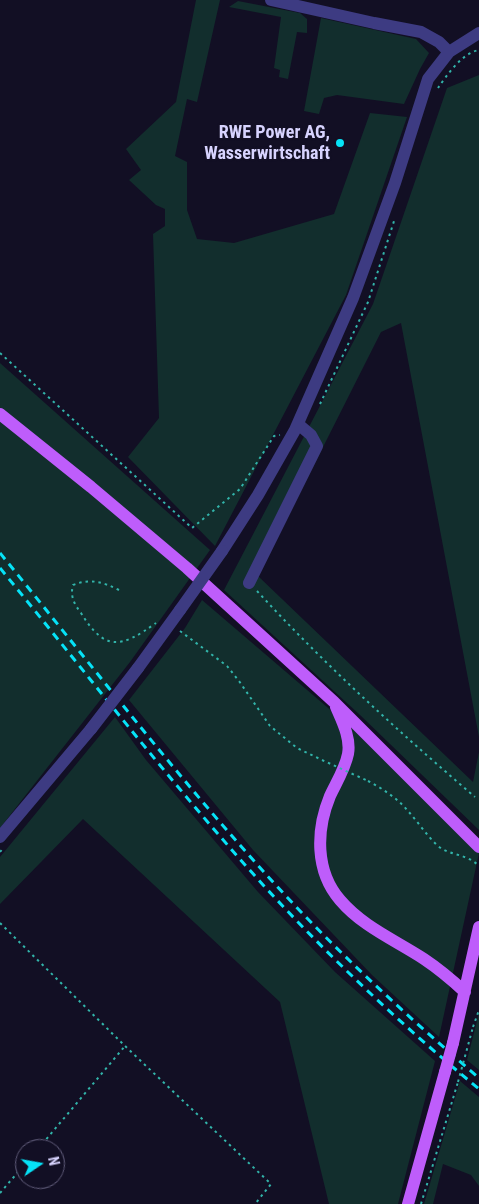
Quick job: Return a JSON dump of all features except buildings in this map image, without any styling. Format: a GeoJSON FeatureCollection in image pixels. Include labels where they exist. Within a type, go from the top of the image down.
{"type":"FeatureCollection","features":[{"type":"Feature","properties":{"kind":"main road"},"geometry":{"type":"LineString","coordinates":[[0,414],[157,542],[334,702],[479,847]]}},
{"type":"Feature","properties":{"kind":"main road"},"geometry":{"type":"LineString","coordinates":[[334,702],[348,740],[348,754],[329,798],[322,821],[320,850],[329,884],[339,899],[364,923],[424,958],[465,992]]}},
{"type":"Feature","properties":{"kind":"main road"},"geometry":{"type":"LineString","coordinates":[[408,1204],[445,1072],[479,927]]}},
{"type":"Feature","properties":{"kind":"street"},"geometry":{"type":"LineString","coordinates":[[271,0],[421,32],[438,42],[449,52]]}},
{"type":"Feature","properties":{"kind":"street"},"geometry":{"type":"LineString","coordinates":[[0,838],[91,729],[178,619],[258,496],[296,427],[353,298],[395,183],[428,79],[449,52],[479,33]]}},
{"type":"Feature","properties":{"kind":"street"},"geometry":{"type":"LineString","coordinates":[[249,583],[317,446],[311,435],[296,427]]}},
{"type":"Feature","properties":{"kind":"path"},"geometry":{"type":"LineString","coordinates":[[0,353],[192,528],[240,489],[274,436],[296,427]]}},
{"type":"Feature","properties":{"kind":"path"},"geometry":{"type":"LineString","coordinates":[[119,590],[105,583],[91,580],[73,585],[71,592],[74,603],[90,628],[99,637],[110,642],[125,641],[136,637],[161,620],[178,619],[227,666],[239,680],[270,726],[296,748],[368,781],[393,796],[441,848],[468,857],[479,866]]}},
{"type":"Feature","properties":{"kind":"path"},"geometry":{"type":"LineString","coordinates":[[249,583],[288,626],[351,688],[475,797]]}},
{"type":"Feature","properties":{"kind":"path"},"geometry":{"type":"LineString","coordinates":[[0,923],[125,1046],[271,1184],[255,1204]]}},
{"type":"Feature","properties":{"kind":"path"},"geometry":{"type":"LineString","coordinates":[[421,1204],[479,1010]]}},
{"type":"Feature","properties":{"kind":"path"},"geometry":{"type":"LineString","coordinates":[[46,1139],[125,1046]]}},
{"type":"Feature","properties":{"kind":"path"},"geometry":{"type":"LineString","coordinates":[[0,1194],[15,1176]]}},
{"type":"Feature","properties":{"kind":"green space"},"geometry":{"type":"Polygon","coordinates":[[[196,0],[220,0],[197,102],[187,99],[175,156],[187,162],[187,210],[197,239],[234,243],[334,214],[370,113],[407,117],[346,295],[215,546],[128,457],[159,418],[153,234],[165,226],[165,209],[156,205],[129,180],[141,170],[126,149],[176,102],[196,0]]]}},
{"type":"Feature","properties":{"kind":"green space"},"geometry":{"type":"Polygon","coordinates":[[[238,1],[300,13],[307,19],[307,33],[297,32],[288,79],[279,77],[280,70],[274,68],[281,17],[229,7],[238,1]]]}},
{"type":"Feature","properties":{"kind":"green space"},"geometry":{"type":"Polygon","coordinates":[[[321,18],[416,39],[429,53],[404,104],[337,95],[324,98],[319,114],[304,111],[321,18]]]}},
{"type":"Feature","properties":{"kind":"green space"},"geometry":{"type":"Polygon","coordinates":[[[479,75],[479,737],[401,323],[381,332],[258,576],[473,782],[479,752],[479,830],[360,715],[224,590],[373,304],[447,88],[479,75]]]}},
{"type":"Feature","properties":{"kind":"green space"},"geometry":{"type":"Polygon","coordinates":[[[0,363],[210,550],[130,662],[0,828],[0,363]]]}},
{"type":"Feature","properties":{"kind":"green space"},"geometry":{"type":"Polygon","coordinates":[[[202,600],[355,731],[479,853],[439,1037],[372,975],[253,850],[129,700],[185,628],[202,600]]]}},
{"type":"Feature","properties":{"kind":"green space"},"geometry":{"type":"Polygon","coordinates":[[[115,717],[146,760],[258,892],[335,972],[435,1061],[398,1204],[329,1204],[280,1002],[83,819],[0,904],[0,857],[115,717]]]}},
{"type":"Feature","properties":{"kind":"green space"},"geometry":{"type":"Polygon","coordinates":[[[479,1013],[479,1070],[467,1060],[479,1013]]]}},
{"type":"Feature","properties":{"kind":"green space"},"geometry":{"type":"Polygon","coordinates":[[[460,1081],[479,1097],[479,1186],[471,1175],[443,1164],[433,1204],[424,1204],[460,1081]]]}},
{"type":"Feature","properties":{"kind":"railway"},"geometry":{"type":"LineString","coordinates":[[0,553],[202,802],[273,882],[373,983],[479,1078]]}},
{"type":"Feature","properties":{"kind":"railway"},"geometry":{"type":"LineString","coordinates":[[0,568],[163,769],[265,887],[316,941],[369,992],[423,1042],[479,1089]]}},
{"type":"Feature","properties":{"kind":"place","name":"RWE Power AG, Wasserwirtschaft"},"geometry":{"type":"Point","coordinates":[340,143]}}]}
